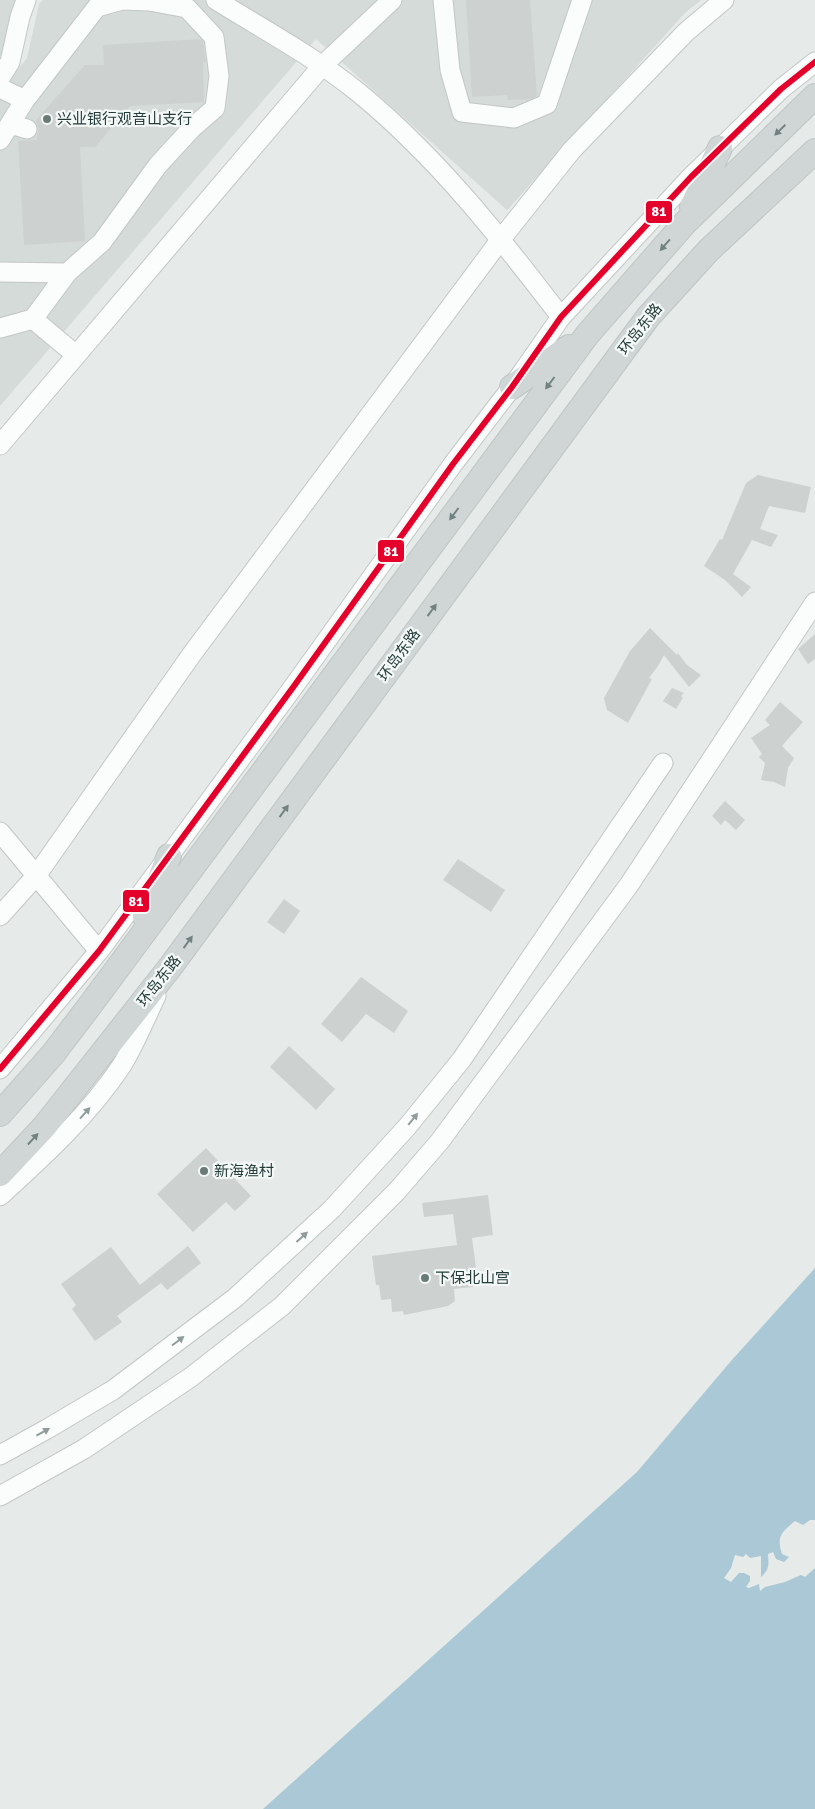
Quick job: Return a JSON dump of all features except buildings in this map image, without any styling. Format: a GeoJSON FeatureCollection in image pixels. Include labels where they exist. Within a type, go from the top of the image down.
{"type":"FeatureCollection","features":[{"type":"Feature","properties":{"kind":"main road"},"geometry":{"type":"LineString","coordinates":[[0,1114],[53,1054],[134,947],[587,335],[684,224],[815,96]]}},
{"type":"Feature","properties":{"kind":"main road"},"geometry":{"type":"LineString","coordinates":[[684,224],[720,148]]}},
{"type":"Feature","properties":{"kind":"main road","name":"环岛东路"},"geometry":{"type":"LineString","coordinates":[[0,1174],[44,1127],[170,966],[648,317],[709,250],[806,163],[815,151]]}},
{"type":"Feature","properties":{"kind":"main road"},"geometry":{"type":"LineString","coordinates":[[512,387],[587,335]]}},
{"type":"Feature","properties":{"kind":"main road"},"geometry":{"type":"LineString","coordinates":[[134,947],[169,856]]}},
{"type":"Feature","properties":{"kind":"main road"},"geometry":{"type":"LineString","coordinates":[[0,1097],[53,1054]]}},
{"type":"Feature","properties":{"kind":"street"},"geometry":{"type":"LineString","coordinates":[[0,78],[10,62],[20,17],[26,0]]}},
{"type":"Feature","properties":{"kind":"street"},"geometry":{"type":"LineString","coordinates":[[0,328],[33,318],[67,272],[102,242],[158,165],[192,128],[215,108],[219,76],[214,37],[187,8],[149,1],[122,0],[97,7],[25,100],[10,124],[27,129]]}},
{"type":"Feature","properties":{"kind":"street"},"geometry":{"type":"LineString","coordinates":[[216,0],[322,66],[358,92],[423,151],[501,239],[561,318]]}},
{"type":"Feature","properties":{"kind":"street"},"geometry":{"type":"LineString","coordinates":[[0,445],[322,66],[392,0]]}},
{"type":"Feature","properties":{"kind":"street"},"geometry":{"type":"LineString","coordinates":[[443,0],[450,70],[462,112],[514,118],[547,104],[582,0]]}},
{"type":"Feature","properties":{"kind":"street"},"geometry":{"type":"LineString","coordinates":[[0,916],[36,876],[192,654],[501,239],[572,150],[686,32],[724,0]]}},
{"type":"Feature","properties":{"kind":"street"},"geometry":{"type":"LineString","coordinates":[[0,1069],[99,952],[561,318],[690,177],[781,89],[815,62]]}},
{"type":"Feature","properties":{"kind":"street"},"geometry":{"type":"LineString","coordinates":[[0,88],[25,100]]}},
{"type":"Feature","properties":{"kind":"street"},"geometry":{"type":"LineString","coordinates":[[0,140],[25,100]]}},
{"type":"Feature","properties":{"kind":"street"},"geometry":{"type":"LineString","coordinates":[[0,272],[67,272]]}},
{"type":"Feature","properties":{"kind":"street"},"geometry":{"type":"LineString","coordinates":[[33,318],[76,355]]}},
{"type":"Feature","properties":{"kind":"street"},"geometry":{"type":"LineString","coordinates":[[0,1496],[84,1449],[192,1377],[282,1306],[397,1191],[440,1141],[629,885],[815,602]]}},
{"type":"Feature","properties":{"kind":"street"},"geometry":{"type":"LineString","coordinates":[[0,1455],[114,1390],[235,1298],[332,1209],[407,1127],[462,1059],[662,763]]}},
{"type":"Feature","properties":{"kind":"street"},"geometry":{"type":"LineString","coordinates":[[0,832],[99,952]]}},
{"type":"Feature","properties":{"kind":"street"},"geometry":{"type":"LineString","coordinates":[[0,1196],[50,1151],[100,1097],[123,1063],[170,966]]}},
{"type":"Feature","properties":{"kind":"shaded area"},"geometry":{"type":"Polygon","coordinates":[[[0,0],[15,0],[0,59],[0,0]]]}},
{"type":"Feature","properties":{"kind":"shaded area"},"geometry":{"type":"Polygon","coordinates":[[[43,0],[701,0],[685,13],[507,210],[316,39],[0,406],[0,92],[27,58],[39,4],[43,0]]]}},
{"type":"Feature","properties":{"kind":"water"},"geometry":{"type":"Polygon","coordinates":[[[815,1268],[815,1520],[810,1520],[803,1525],[795,1521],[787,1528],[781,1535],[780,1548],[782,1554],[789,1557],[784,1562],[776,1559],[773,1552],[768,1554],[768,1567],[761,1577],[761,1556],[750,1558],[746,1554],[743,1557],[735,1555],[731,1568],[724,1578],[731,1582],[739,1573],[744,1573],[750,1576],[750,1581],[746,1587],[749,1588],[759,1584],[760,1591],[765,1587],[785,1582],[801,1575],[805,1577],[815,1568],[815,1809],[263,1809],[637,1472],[731,1361],[815,1268]]]}},
{"type":"Feature","properties":{"kind":"transit line","name":"81"},"geometry":{"type":"LineString","coordinates":[[0,1069],[99,951],[294,686],[453,464],[512,387],[561,317],[691,177],[781,89],[815,62]]}},
{"type":"Feature","properties":{"kind":"place","name":"兴业银行观音山支行"},"geometry":{"type":"Point","coordinates":[47,119]}},
{"type":"Feature","properties":{"kind":"place","name":"新海渔村"},"geometry":{"type":"Point","coordinates":[204,1171]}},
{"type":"Feature","properties":{"kind":"place","name":"下保北山宫"},"geometry":{"type":"Point","coordinates":[425,1278]}}]}
